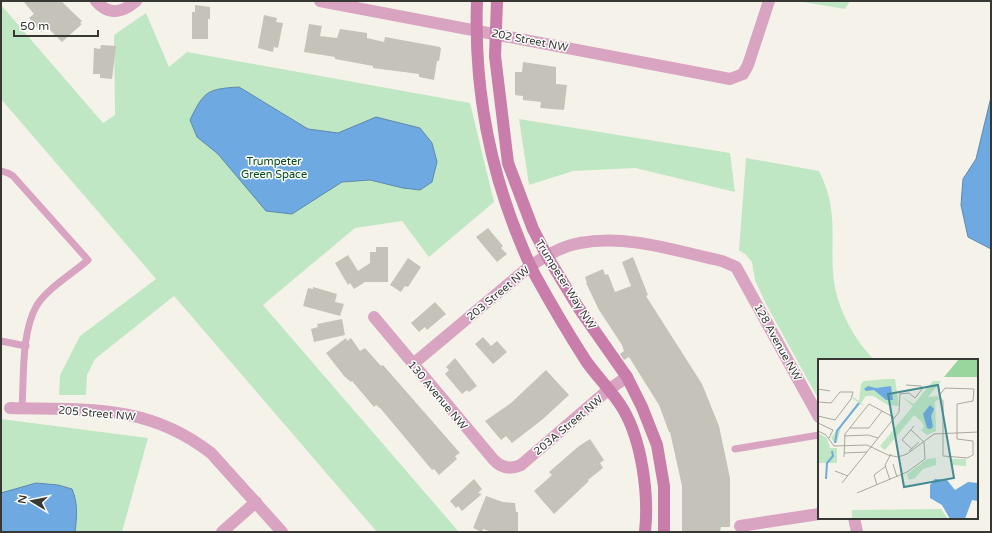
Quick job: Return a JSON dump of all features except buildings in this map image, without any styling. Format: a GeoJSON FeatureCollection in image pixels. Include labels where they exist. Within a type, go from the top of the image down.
{"type":"FeatureCollection","features":[{"type":"Feature","properties":{"kind":"street"},"geometry":{"type":"LineString","coordinates":[[96,1],[105,9],[116,12],[125,10],[136,1]]}},
{"type":"Feature","properties":{"kind":"street","name":"202 Street NW"},"geometry":{"type":"LineString","coordinates":[[320,1],[476,29],[730,79],[743,74],[748,65],[769,1]]}},
{"type":"Feature","properties":{"kind":"street","name":"Trumpeter Way NW"},"geometry":{"type":"LineString","coordinates":[[477,1],[476,29],[481,95],[494,167],[506,208],[530,266],[587,362],[623,409],[636,440],[645,490],[645,532]]}},
{"type":"Feature","properties":{"kind":"street","name":"Trumpeter Way NW"},"geometry":{"type":"LineString","coordinates":[[496,1],[495,33],[498,87],[508,163],[532,229],[546,256],[578,307],[627,377],[657,445],[664,486],[664,532]]}},
{"type":"Feature","properties":{"kind":"street","name":"203 Street NW"},"geometry":{"type":"LineString","coordinates":[[413,364],[530,266],[564,247],[580,243],[621,241],[722,261],[736,267]]}},
{"type":"Feature","properties":{"kind":"street","name":"128 Avenue NW"},"geometry":{"type":"LineString","coordinates":[[736,267],[818,415]]}},
{"type":"Feature","properties":{"kind":"street","name":"130 Avenue NW"},"geometry":{"type":"LineString","coordinates":[[374,317],[497,464],[506,468]]}},
{"type":"Feature","properties":{"kind":"street","name":"203A Street NW"},"geometry":{"type":"LineString","coordinates":[[506,468],[521,465],[608,390],[627,377]]}},
{"type":"Feature","properties":{"kind":"street","name":"205 Street NW"},"geometry":{"type":"LineString","coordinates":[[16,408],[136,415],[168,426],[198,443],[210,452],[282,532]]}},
{"type":"Feature","properties":{"kind":"street"},"geometry":{"type":"LineString","coordinates":[[222,532],[256,502]]}},
{"type":"Feature","properties":{"kind":"street"},"geometry":{"type":"LineString","coordinates":[[740,526],[818,514]]}},
{"type":"Feature","properties":{"kind":"street"},"geometry":{"type":"LineString","coordinates":[[854,519],[857,532]]}},
{"type":"Feature","properties":{"kind":"lane"},"geometry":{"type":"LineString","coordinates":[[1,171],[13,176],[88,260],[48,293],[38,305],[28,329],[16,408]]}},
{"type":"Feature","properties":{"kind":"lane"},"geometry":{"type":"LineString","coordinates":[[1,341],[26,346]]}},
{"type":"Feature","properties":{"kind":"lane"},"geometry":{"type":"LineString","coordinates":[[734,449],[818,435]]}},
{"type":"Feature","properties":{"kind":"green space"},"geometry":{"type":"Polygon","coordinates":[[[797,1],[850,1],[845,9],[797,1]]]}},
{"type":"Feature","properties":{"kind":"green space","name":"Trumpeter Green Space"},"geometry":{"type":"Polygon","coordinates":[[[1,5],[103,123],[115,115],[114,35],[146,13],[169,67],[187,52],[470,103],[494,202],[429,257],[402,221],[355,228],[263,305],[459,532],[377,532],[174,296],[95,359],[87,375],[86,395],[59,395],[60,375],[80,336],[156,279],[1,99],[1,5]]]}},
{"type":"Feature","properties":{"kind":"green space"},"geometry":{"type":"Polygon","coordinates":[[[519,119],[730,153],[735,192],[635,168],[573,171],[529,185],[519,119]]]}},
{"type":"Feature","properties":{"kind":"green space"},"geometry":{"type":"Polygon","coordinates":[[[746,158],[819,171],[830,200],[832,213],[834,282],[839,303],[854,335],[874,359],[818,359],[818,398],[766,304],[755,280],[752,262],[739,250],[746,158]]]}},
{"type":"Feature","properties":{"kind":"green space"},"geometry":{"type":"Polygon","coordinates":[[[1,419],[148,438],[122,532],[1,532],[1,419]]]}},
{"type":"Feature","properties":{"kind":"water"},"geometry":{"type":"Polygon","coordinates":[[[239,87],[308,129],[338,133],[376,117],[420,128],[432,143],[437,162],[432,182],[420,190],[403,188],[370,180],[342,182],[292,214],[266,211],[218,154],[197,137],[190,120],[203,97],[208,93],[220,89],[239,87]]]}},
{"type":"Feature","properties":{"kind":"water"},"geometry":{"type":"Polygon","coordinates":[[[991,97],[991,249],[968,237],[961,205],[963,179],[976,159],[991,97]]]}},
{"type":"Feature","properties":{"kind":"water"},"geometry":{"type":"Polygon","coordinates":[[[36,483],[58,485],[72,489],[76,510],[75,532],[1,532],[1,493],[36,483]]]}}]}
